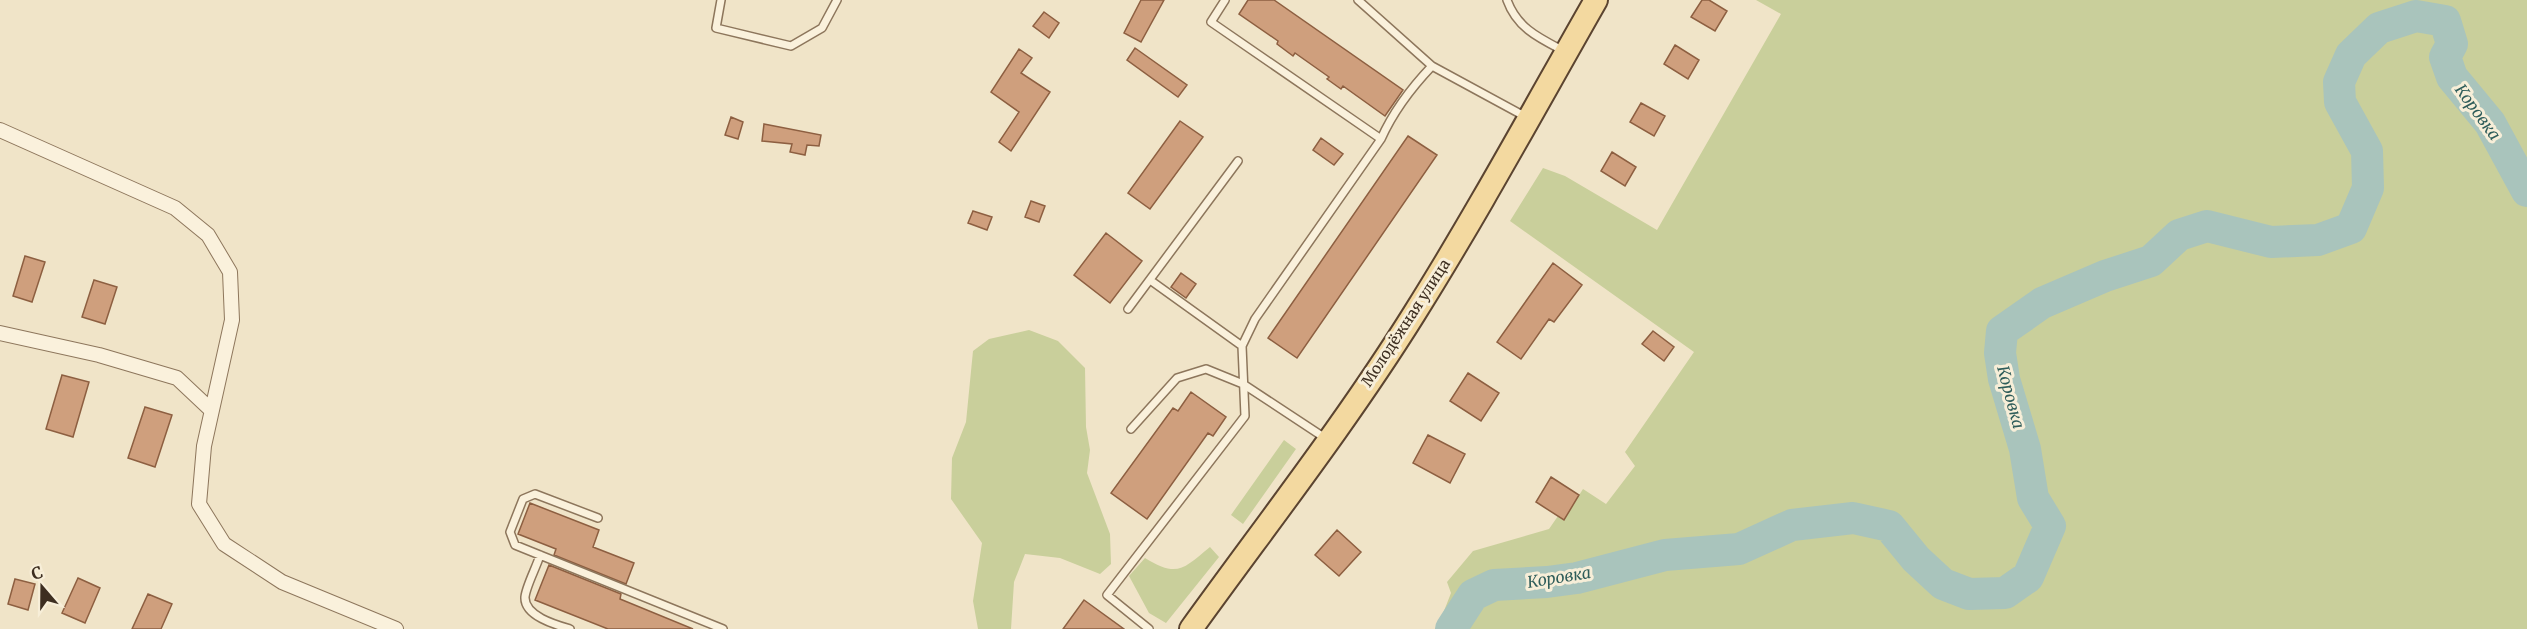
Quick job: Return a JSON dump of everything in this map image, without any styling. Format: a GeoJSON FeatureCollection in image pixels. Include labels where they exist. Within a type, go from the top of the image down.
{"type":"FeatureCollection","features":[{"type":"Feature","properties":{"kind":"main road","name":"Молодёжная улица"},"geometry":{"type":"LineString","coordinates":[[1191,629],[1413,316],[1596,0]]}},
{"type":"Feature","properties":{"kind":"street"},"geometry":{"type":"LineString","coordinates":[[0,130],[175,208],[208,235],[230,272],[232,320],[204,446],[199,504],[224,544],[282,582],[396,629]]}},
{"type":"Feature","properties":{"kind":"street"},"geometry":{"type":"LineString","coordinates":[[0,333],[99,355],[177,378],[212,410]]}},
{"type":"Feature","properties":{"kind":"lane"},"geometry":{"type":"LineString","coordinates":[[721,0],[716,28],[791,46],[822,28],[837,0]]}},
{"type":"Feature","properties":{"kind":"lane"},"geometry":{"type":"LineString","coordinates":[[1226,0],[1211,22],[1381,139]]}},
{"type":"Feature","properties":{"kind":"lane"},"geometry":{"type":"LineString","coordinates":[[1358,0],[1432,66],[1529,118]]}},
{"type":"Feature","properties":{"kind":"lane"},"geometry":{"type":"LineString","coordinates":[[1507,0],[1519,22],[1531,34],[1566,52]]}},
{"type":"Feature","properties":{"kind":"lane"},"geometry":{"type":"LineString","coordinates":[[1149,629],[1107,595],[1245,416],[1242,346],[1255,319],[1381,139],[1387,126],[1417,82],[1432,66]]}},
{"type":"Feature","properties":{"kind":"lane"},"geometry":{"type":"LineString","coordinates":[[1128,309],[1238,161]]}},
{"type":"Feature","properties":{"kind":"lane"},"geometry":{"type":"LineString","coordinates":[[1150,280],[1242,346]]}},
{"type":"Feature","properties":{"kind":"lane"},"geometry":{"type":"LineString","coordinates":[[1131,429],[1177,378],[1206,369],[1244,384],[1327,440]]}},
{"type":"Feature","properties":{"kind":"lane"},"geometry":{"type":"LineString","coordinates":[[598,518],[535,494],[523,499],[510,532],[515,545],[723,629]]}},
{"type":"Feature","properties":{"kind":"lane"},"geometry":{"type":"LineString","coordinates":[[540,555],[525,597],[528,607],[536,615],[566,628]]}},
{"type":"Feature","properties":{"kind":"green space"},"geometry":{"type":"Polygon","coordinates":[[[1756,0],[2527,0],[2527,629],[1437,629],[1451,593],[1447,582],[1473,551],[1549,529],[1558,516],[1564,519],[1583,489],[1606,504],[1635,466],[1625,452],[1694,352],[1510,221],[1543,168],[1565,176],[1657,230],[1781,14],[1756,0]]]}},
{"type":"Feature","properties":{"kind":"green space"},"geometry":{"type":"Polygon","coordinates":[[[1029,330],[1058,341],[1085,368],[1086,427],[1090,450],[1087,473],[1110,534],[1111,564],[1100,574],[1060,558],[1025,554],[1014,582],[1011,629],[978,629],[973,601],[982,543],[951,499],[952,458],[966,422],[973,351],[989,339],[1029,330]]]}},
{"type":"Feature","properties":{"kind":"green space"},"geometry":{"type":"Polygon","coordinates":[[[1284,440],[1296,449],[1243,524],[1231,515],[1284,440]]]}},
{"type":"Feature","properties":{"kind":"green space"},"geometry":{"type":"Polygon","coordinates":[[[1210,547],[1219,557],[1166,623],[1149,613],[1129,576],[1145,558],[1165,568],[1180,568],[1210,547]]]}},
{"type":"Feature","properties":{"kind":"building"},"geometry":{"type":"Polygon","coordinates":[[[1141,0],[1164,0],[1141,42],[1124,33],[1141,0]]]}},
{"type":"Feature","properties":{"kind":"building"},"geometry":{"type":"Polygon","coordinates":[[[1248,0],[1274,0],[1403,90],[1385,116],[1343,86],[1341,89],[1327,79],[1329,77],[1295,53],[1293,56],[1277,44],[1278,41],[1239,14],[1248,0]]]}},
{"type":"Feature","properties":{"kind":"building"},"geometry":{"type":"Polygon","coordinates":[[[1702,0],[1709,0],[1727,11],[1715,31],[1691,17],[1702,0]]]}},
{"type":"Feature","properties":{"kind":"building"},"geometry":{"type":"Polygon","coordinates":[[[1044,12],[1059,23],[1049,38],[1033,26],[1044,12]]]}},
{"type":"Feature","properties":{"kind":"building"},"geometry":{"type":"Polygon","coordinates":[[[1675,45],[1699,60],[1688,79],[1664,64],[1675,45]]]}},
{"type":"Feature","properties":{"kind":"building"},"geometry":{"type":"Polygon","coordinates":[[[1135,48],[1187,85],[1178,97],[1127,60],[1135,48]]]}},
{"type":"Feature","properties":{"kind":"building"},"geometry":{"type":"Polygon","coordinates":[[[1019,49],[1032,58],[1021,73],[1050,92],[1011,151],[999,142],[1019,112],[991,92],[1019,49]]]}},
{"type":"Feature","properties":{"kind":"building"},"geometry":{"type":"Polygon","coordinates":[[[1641,103],[1665,116],[1654,136],[1630,122],[1641,103]]]}},
{"type":"Feature","properties":{"kind":"building"},"geometry":{"type":"Polygon","coordinates":[[[731,117],[743,122],[738,139],[725,135],[731,117]]]}},
{"type":"Feature","properties":{"kind":"building"},"geometry":{"type":"Polygon","coordinates":[[[1180,121],[1203,137],[1150,209],[1128,193],[1180,121]]]}},
{"type":"Feature","properties":{"kind":"building"},"geometry":{"type":"Polygon","coordinates":[[[764,124],[821,135],[819,146],[807,145],[805,155],[790,152],[792,144],[762,141],[764,124]]]}},
{"type":"Feature","properties":{"kind":"building"},"geometry":{"type":"Polygon","coordinates":[[[1408,136],[1437,155],[1297,358],[1268,338],[1408,136]]]}},
{"type":"Feature","properties":{"kind":"building"},"geometry":{"type":"Polygon","coordinates":[[[1321,138],[1343,154],[1334,165],[1313,150],[1321,138]]]}},
{"type":"Feature","properties":{"kind":"building"},"geometry":{"type":"Polygon","coordinates":[[[1612,152],[1636,167],[1625,186],[1601,171],[1612,152]]]}},
{"type":"Feature","properties":{"kind":"building"},"geometry":{"type":"Polygon","coordinates":[[[1031,201],[1045,206],[1039,222],[1025,217],[1031,201]]]}},
{"type":"Feature","properties":{"kind":"building"},"geometry":{"type":"Polygon","coordinates":[[[973,211],[992,217],[987,230],[968,223],[973,211]]]}},
{"type":"Feature","properties":{"kind":"building"},"geometry":{"type":"Polygon","coordinates":[[[1106,233],[1142,261],[1110,303],[1074,275],[1106,233]]]}},
{"type":"Feature","properties":{"kind":"building"},"geometry":{"type":"Polygon","coordinates":[[[25,256],[45,262],[32,302],[13,296],[25,256]]]}},
{"type":"Feature","properties":{"kind":"building"},"geometry":{"type":"Polygon","coordinates":[[[1553,263],[1582,285],[1554,322],[1549,319],[1521,359],[1497,342],[1553,263]]]}},
{"type":"Feature","properties":{"kind":"building"},"geometry":{"type":"Polygon","coordinates":[[[1181,273],[1196,284],[1186,298],[1171,287],[1181,273]]]}},
{"type":"Feature","properties":{"kind":"building"},"geometry":{"type":"Polygon","coordinates":[[[94,280],[117,287],[105,324],[82,317],[94,280]]]}},
{"type":"Feature","properties":{"kind":"building"},"geometry":{"type":"Polygon","coordinates":[[[1653,331],[1674,347],[1664,361],[1642,344],[1653,331]]]}},
{"type":"Feature","properties":{"kind":"building"},"geometry":{"type":"Polygon","coordinates":[[[1468,373],[1499,393],[1481,421],[1450,401],[1468,373]]]}},
{"type":"Feature","properties":{"kind":"building"},"geometry":{"type":"Polygon","coordinates":[[[62,375],[89,382],[73,437],[46,429],[62,375]]]}},
{"type":"Feature","properties":{"kind":"building"},"geometry":{"type":"Polygon","coordinates":[[[1191,392],[1226,417],[1213,436],[1208,433],[1147,519],[1111,493],[1173,408],[1178,411],[1191,392]]]}},
{"type":"Feature","properties":{"kind":"building"},"geometry":{"type":"Polygon","coordinates":[[[145,407],[172,415],[155,467],[128,458],[145,407]]]}},
{"type":"Feature","properties":{"kind":"building"},"geometry":{"type":"Polygon","coordinates":[[[1428,435],[1465,454],[1450,483],[1413,463],[1428,435]]]}},
{"type":"Feature","properties":{"kind":"building"},"geometry":{"type":"Polygon","coordinates":[[[1551,477],[1579,495],[1564,520],[1536,502],[1551,477]]]}},
{"type":"Feature","properties":{"kind":"building"},"geometry":{"type":"Polygon","coordinates":[[[530,503],[599,530],[593,547],[634,563],[626,584],[554,555],[556,549],[518,534],[530,503]]]}},
{"type":"Feature","properties":{"kind":"building"},"geometry":{"type":"Polygon","coordinates":[[[1337,530],[1361,552],[1339,576],[1315,555],[1337,530]]]}},
{"type":"Feature","properties":{"kind":"building"},"geometry":{"type":"Polygon","coordinates":[[[549,565],[621,594],[620,599],[693,629],[608,629],[535,600],[549,565]]]}},
{"type":"Feature","properties":{"kind":"building"},"geometry":{"type":"Polygon","coordinates":[[[78,578],[100,588],[85,623],[62,613],[78,578]]]}},
{"type":"Feature","properties":{"kind":"building"},"geometry":{"type":"Polygon","coordinates":[[[15,579],[35,584],[28,610],[8,604],[15,579]]]}},
{"type":"Feature","properties":{"kind":"building"},"geometry":{"type":"Polygon","coordinates":[[[148,594],[172,604],[161,629],[132,629],[148,594]]]}},
{"type":"Feature","properties":{"kind":"building"},"geometry":{"type":"Polygon","coordinates":[[[1084,600],[1124,629],[1063,629],[1084,600]]]}},
{"type":"Feature","properties":{"kind":"waterway","name":"Коровка"},"geometry":{"type":"LineString","coordinates":[[1451,629],[1473,595],[1494,585],[1577,578],[1665,555],[1739,549],[1792,525],[1853,518],[1889,526],[1916,559],[1943,584],[1969,594],[2005,593],[2028,577],[2050,526],[2033,498],[2025,449],[2004,379],[2000,353],[2002,331],[2042,303],[2105,276],[2151,261],[2179,235],[2207,226],[2271,242],[2318,240],[2351,228],[2368,188],[2367,151],[2340,102],[2339,82],[2351,55],[2379,28],[2416,16],[2445,21],[2452,44],[2445,57],[2452,77],[2490,123],[2527,191]]}}]}
